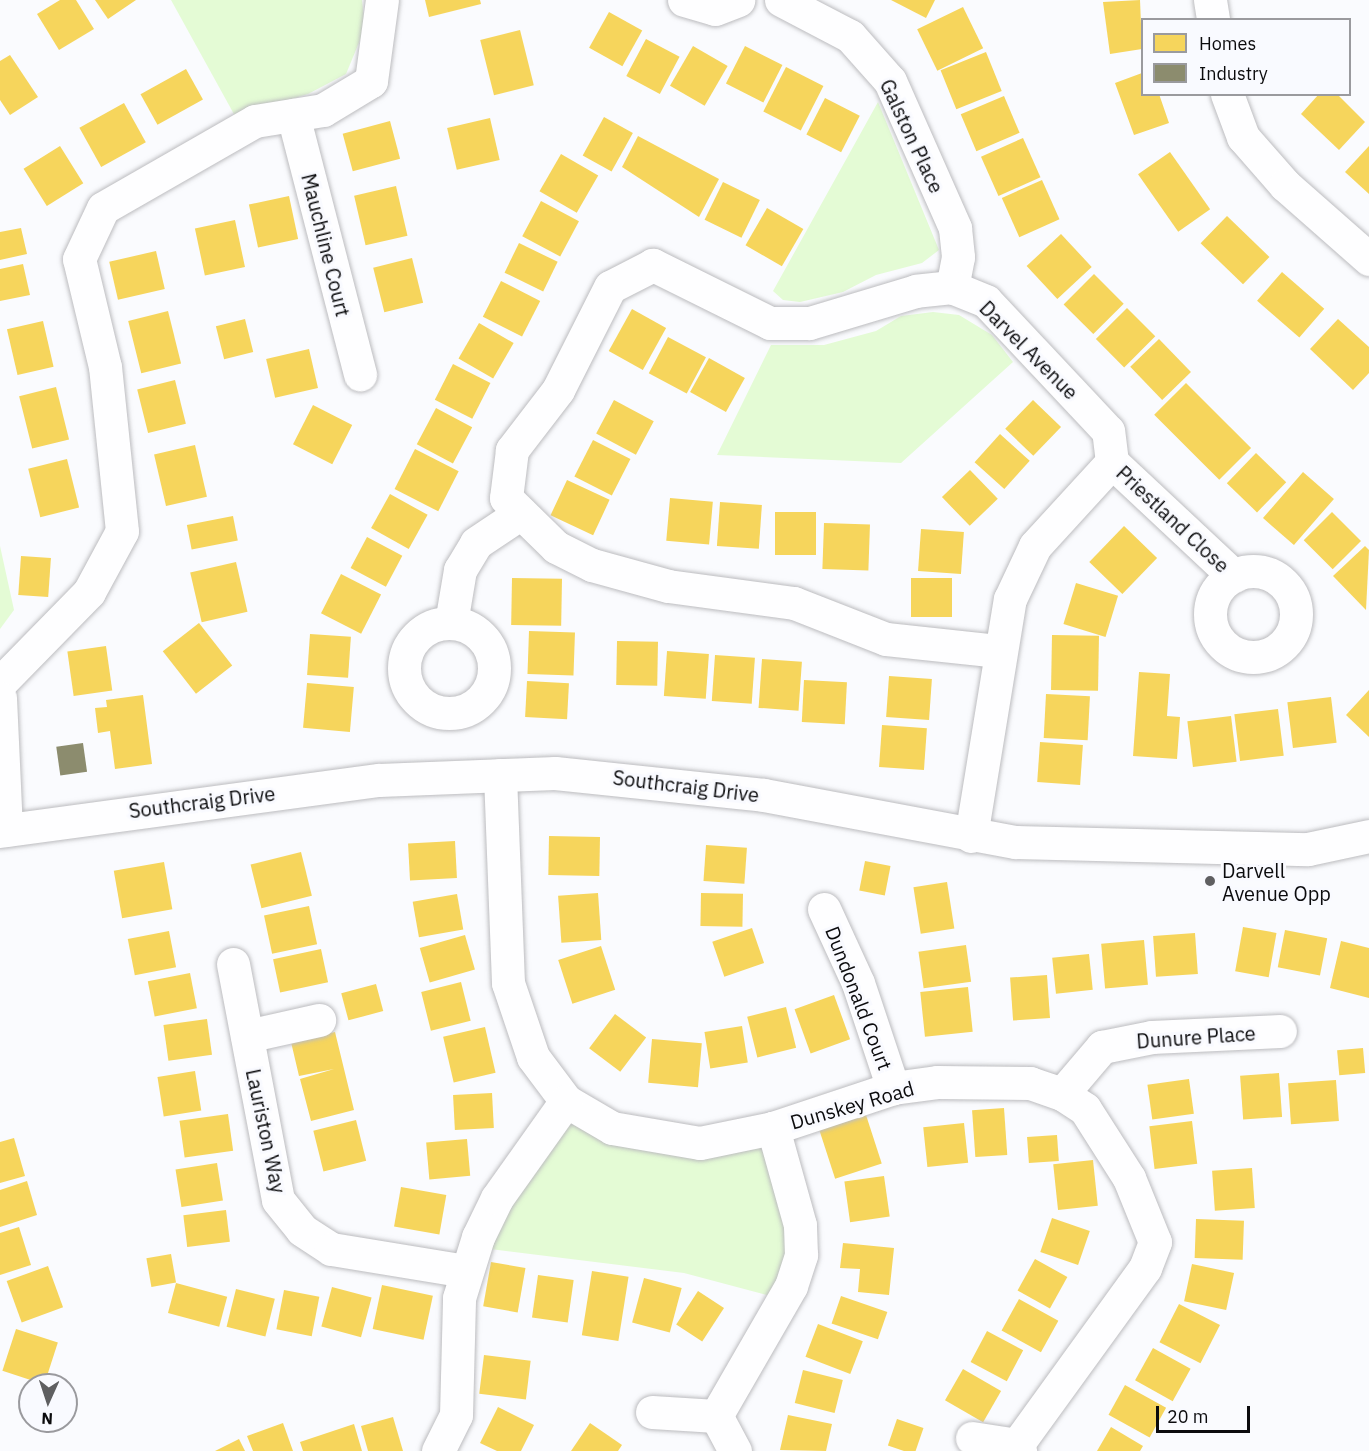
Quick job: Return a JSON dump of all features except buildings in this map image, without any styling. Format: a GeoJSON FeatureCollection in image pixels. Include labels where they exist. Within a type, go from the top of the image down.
{"type":"FeatureCollection","features":[{"type":"Feature","properties":{"kind":"street"},"geometry":{"type":"LineString","coordinates":[[0,683],[89,592],[122,531],[105,368],[79,260],[103,208],[255,121],[323,110],[371,81],[382,0]]}},
{"type":"Feature","properties":{"kind":"street"},"geometry":{"type":"LineString","coordinates":[[684,0],[715,9],[738,0]]}},
{"type":"Feature","properties":{"kind":"street","name":"Galston Place"},"geometry":{"type":"LineString","coordinates":[[781,0],[850,36],[890,81],[955,228],[958,257],[951,287]]}},
{"type":"Feature","properties":{"kind":"street"},"geometry":{"type":"LineString","coordinates":[[1210,0],[1213,18]]}},
{"type":"Feature","properties":{"kind":"street"},"geometry":{"type":"LineString","coordinates":[[1228,96],[1242,137],[1286,185],[1369,259]]}},
{"type":"Feature","properties":{"kind":"street","name":"Mauchline Court"},"geometry":{"type":"LineString","coordinates":[[293,115],[360,375]]}},
{"type":"Feature","properties":{"kind":"street","name":"Darvel Avenue"},"geometry":{"type":"LineString","coordinates":[[999,651],[886,639],[794,603],[668,585],[592,565],[556,547],[506,498],[512,450],[558,390],[610,287],[653,265],[770,323],[809,323],[916,291],[951,287],[986,301],[1108,431],[1112,462]]}},
{"type":"Feature","properties":{"kind":"street"},"geometry":{"type":"LineString","coordinates":[[971,836],[999,651],[1010,599],[1035,546],[1112,462]]}},
{"type":"Feature","properties":{"kind":"street","name":"Priestland Close"},"geometry":{"type":"LineString","coordinates":[[1112,462],[1234,576]]}},
{"type":"Feature","properties":{"kind":"street"},"geometry":{"type":"LineString","coordinates":[[451,623],[460,570],[471,552],[521,513]]}},
{"type":"Feature","properties":{"kind":"street"},"geometry":{"type":"LineString","coordinates":[[0,698],[3,830]]}},
{"type":"Feature","properties":{"kind":"street","name":"Southcraig Drive"},"geometry":{"type":"LineString","coordinates":[[3,830],[379,780],[500,775],[612,776],[764,795],[971,836],[1015,842],[1308,849],[1369,836]]}},
{"type":"Feature","properties":{"kind":"street","name":"Dunskey Road"},"geometry":{"type":"LineString","coordinates":[[500,775],[508,983],[533,1057],[566,1101],[612,1128],[674,1142],[700,1143],[773,1128],[893,1088],[995,1080],[1062,1094],[1085,1109],[1150,1218],[1155,1242],[1145,1268],[1019,1448],[972,1438]]}},
{"type":"Feature","properties":{"kind":"street","name":"Dundonald Court"},"geometry":{"type":"LineString","coordinates":[[824,909],[858,983],[893,1088]]}},
{"type":"Feature","properties":{"kind":"street","name":"Lauriston Way"},"geometry":{"type":"LineString","coordinates":[[233,964],[278,1200],[302,1230],[331,1248],[466,1271]]}},
{"type":"Feature","properties":{"kind":"street"},"geometry":{"type":"LineString","coordinates":[[246,1036],[319,1020]]}},
{"type":"Feature","properties":{"kind":"street","name":"Dunure Place"},"geometry":{"type":"LineString","coordinates":[[1062,1094],[1102,1047],[1152,1037],[1280,1031]]}},
{"type":"Feature","properties":{"kind":"street"},"geometry":{"type":"LineString","coordinates":[[438,1451],[456,1415],[459,1298],[466,1271],[497,1198],[566,1101]]}},
{"type":"Feature","properties":{"kind":"street"},"geometry":{"type":"LineString","coordinates":[[716,1416],[791,1286],[801,1255],[800,1225],[773,1128]]}},
{"type":"Feature","properties":{"kind":"street"},"geometry":{"type":"LineString","coordinates":[[652,1412],[716,1416]]}},
{"type":"Feature","properties":{"kind":"street"},"geometry":{"type":"LineString","coordinates":[[716,1416],[735,1451]]}},
{"type":"Feature","properties":{"kind":"green space"},"geometry":{"type":"Polygon","coordinates":[[[171,0],[362,0],[365,28],[346,74],[308,94],[235,116],[171,0]]]}},
{"type":"Feature","properties":{"kind":"green space"},"geometry":{"type":"Polygon","coordinates":[[[878,102],[939,250],[922,263],[876,275],[843,292],[800,302],[783,300],[773,291],[878,102]]]}},
{"type":"Feature","properties":{"kind":"green space"},"geometry":{"type":"Polygon","coordinates":[[[933,312],[959,315],[992,335],[1013,362],[901,463],[717,455],[771,345],[824,345],[876,331],[901,316],[933,312]]]}},
{"type":"Feature","properties":{"kind":"green space"},"geometry":{"type":"Polygon","coordinates":[[[0,546],[14,610],[0,629],[0,546]]]}},
{"type":"Feature","properties":{"kind":"green space"},"geometry":{"type":"Polygon","coordinates":[[[568,1106],[613,1132],[771,1133],[795,1225],[778,1298],[684,1273],[490,1249],[499,1204],[568,1106]]]}},
{"type":"Feature","properties":{"kind":"place","name":"Darvell Avenue Opp"},"geometry":{"type":"Point","coordinates":[1210,881]}}]}
